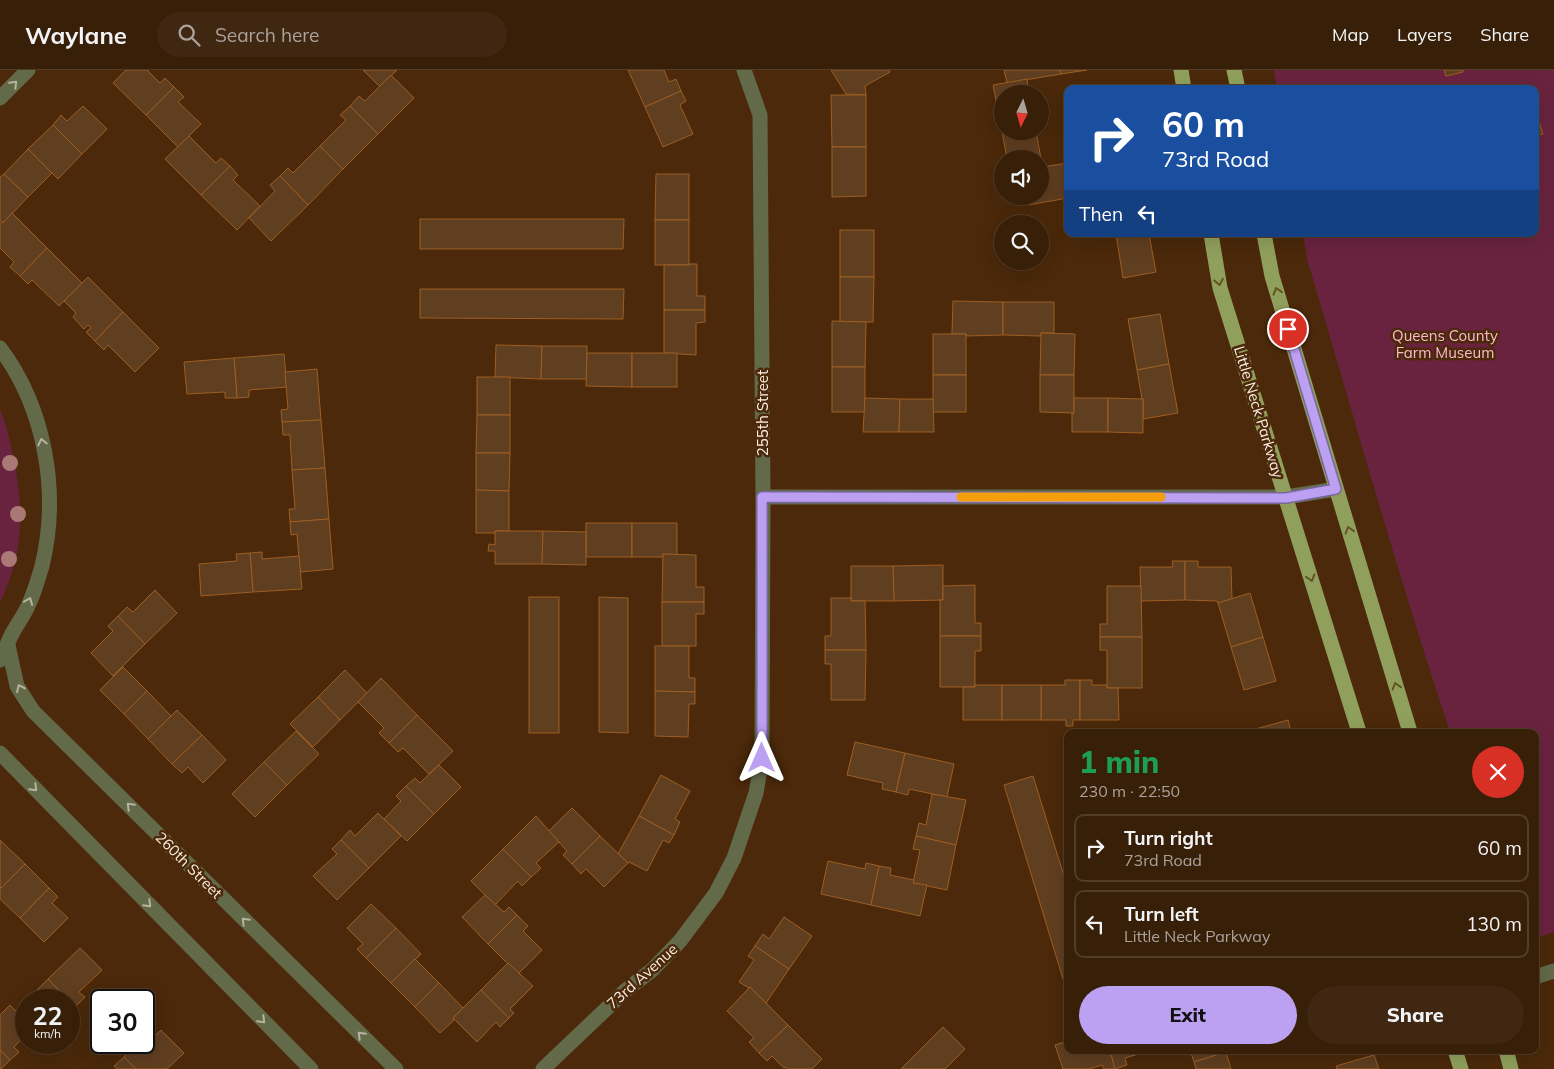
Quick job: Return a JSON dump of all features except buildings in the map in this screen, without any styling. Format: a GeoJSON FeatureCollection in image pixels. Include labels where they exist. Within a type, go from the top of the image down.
{"type":"FeatureCollection","features":[{"type":"Feature","properties":{"kind":"main road"},"geometry":{"type":"LineString","coordinates":[[1181,70],[1183,85]]}},
{"type":"Feature","properties":{"kind":"main road"},"geometry":{"type":"LineString","coordinates":[[1234,70],[1237,85]]}},
{"type":"Feature","properties":{"kind":"main road","name":"Little Neck Parkway"},"geometry":{"type":"LineString","coordinates":[[1211,237],[1220,288],[1358,729]]}},
{"type":"Feature","properties":{"kind":"main road"},"geometry":{"type":"LineString","coordinates":[[1265,237],[1272,276],[1409,729]]}},
{"type":"Feature","properties":{"kind":"main road"},"geometry":{"type":"LineString","coordinates":[[1456,1054],[1460,1069]]}},
{"type":"Feature","properties":{"kind":"main road"},"geometry":{"type":"LineString","coordinates":[[1507,1054],[1511,1069]]}},
{"type":"Feature","properties":{"kind":"street"},"geometry":{"type":"LineString","coordinates":[[0,98],[28,70]]}},
{"type":"Feature","properties":{"kind":"street","name":"255th Street"},"geometry":{"type":"LineString","coordinates":[[744,70],[760,114],[762,758]]}},
{"type":"Feature","properties":{"kind":"street"},"geometry":{"type":"LineString","coordinates":[[0,348],[11,363],[38,421],[48,466],[49,520],[42,566],[29,605],[12,634],[0,660]]}},
{"type":"Feature","properties":{"kind":"street"},"geometry":{"type":"LineString","coordinates":[[762,497],[1286,498],[1336,489]]}},
{"type":"Feature","properties":{"kind":"street","name":"260th Street"},"geometry":{"type":"LineString","coordinates":[[8,645],[17,686],[33,711],[396,1069]]}},
{"type":"Feature","properties":{"kind":"street"},"geometry":{"type":"LineString","coordinates":[[0,753],[311,1069]]}},
{"type":"Feature","properties":{"kind":"street","name":"73rd Avenue"},"geometry":{"type":"LineString","coordinates":[[543,1069],[624,991],[652,970],[680,941],[716,893],[734,858],[756,794],[762,758]]}},
{"type":"Feature","properties":{"kind":"street"},"geometry":{"type":"LineString","coordinates":[[1539,976],[1554,971]]}},
{"type":"Feature","properties":{"kind":"green space","name":"Queens County Farm Museum"},"geometry":{"type":"Polygon","coordinates":[[[1274,70],[1554,70],[1554,932],[1539,937],[1539,729],[1449,729],[1412,615],[1307,259],[1303,237],[1539,237],[1539,85],[1276,85],[1274,70]]]}},
{"type":"Feature","properties":{"kind":"green space"},"geometry":{"type":"Polygon","coordinates":[[[0,410],[17,474],[20,530],[14,565],[0,602],[0,410]]]}},
{"type":"Feature","properties":{"kind":"slow traffic"},"geometry":{"type":"LineString","coordinates":[[961,497],[1161,497]]}},
{"type":"Feature","properties":{"kind":"route"},"geometry":{"type":"LineString","coordinates":[[762,758],[762,497],[1286,498],[1336,489],[1288,329]]}}]}
